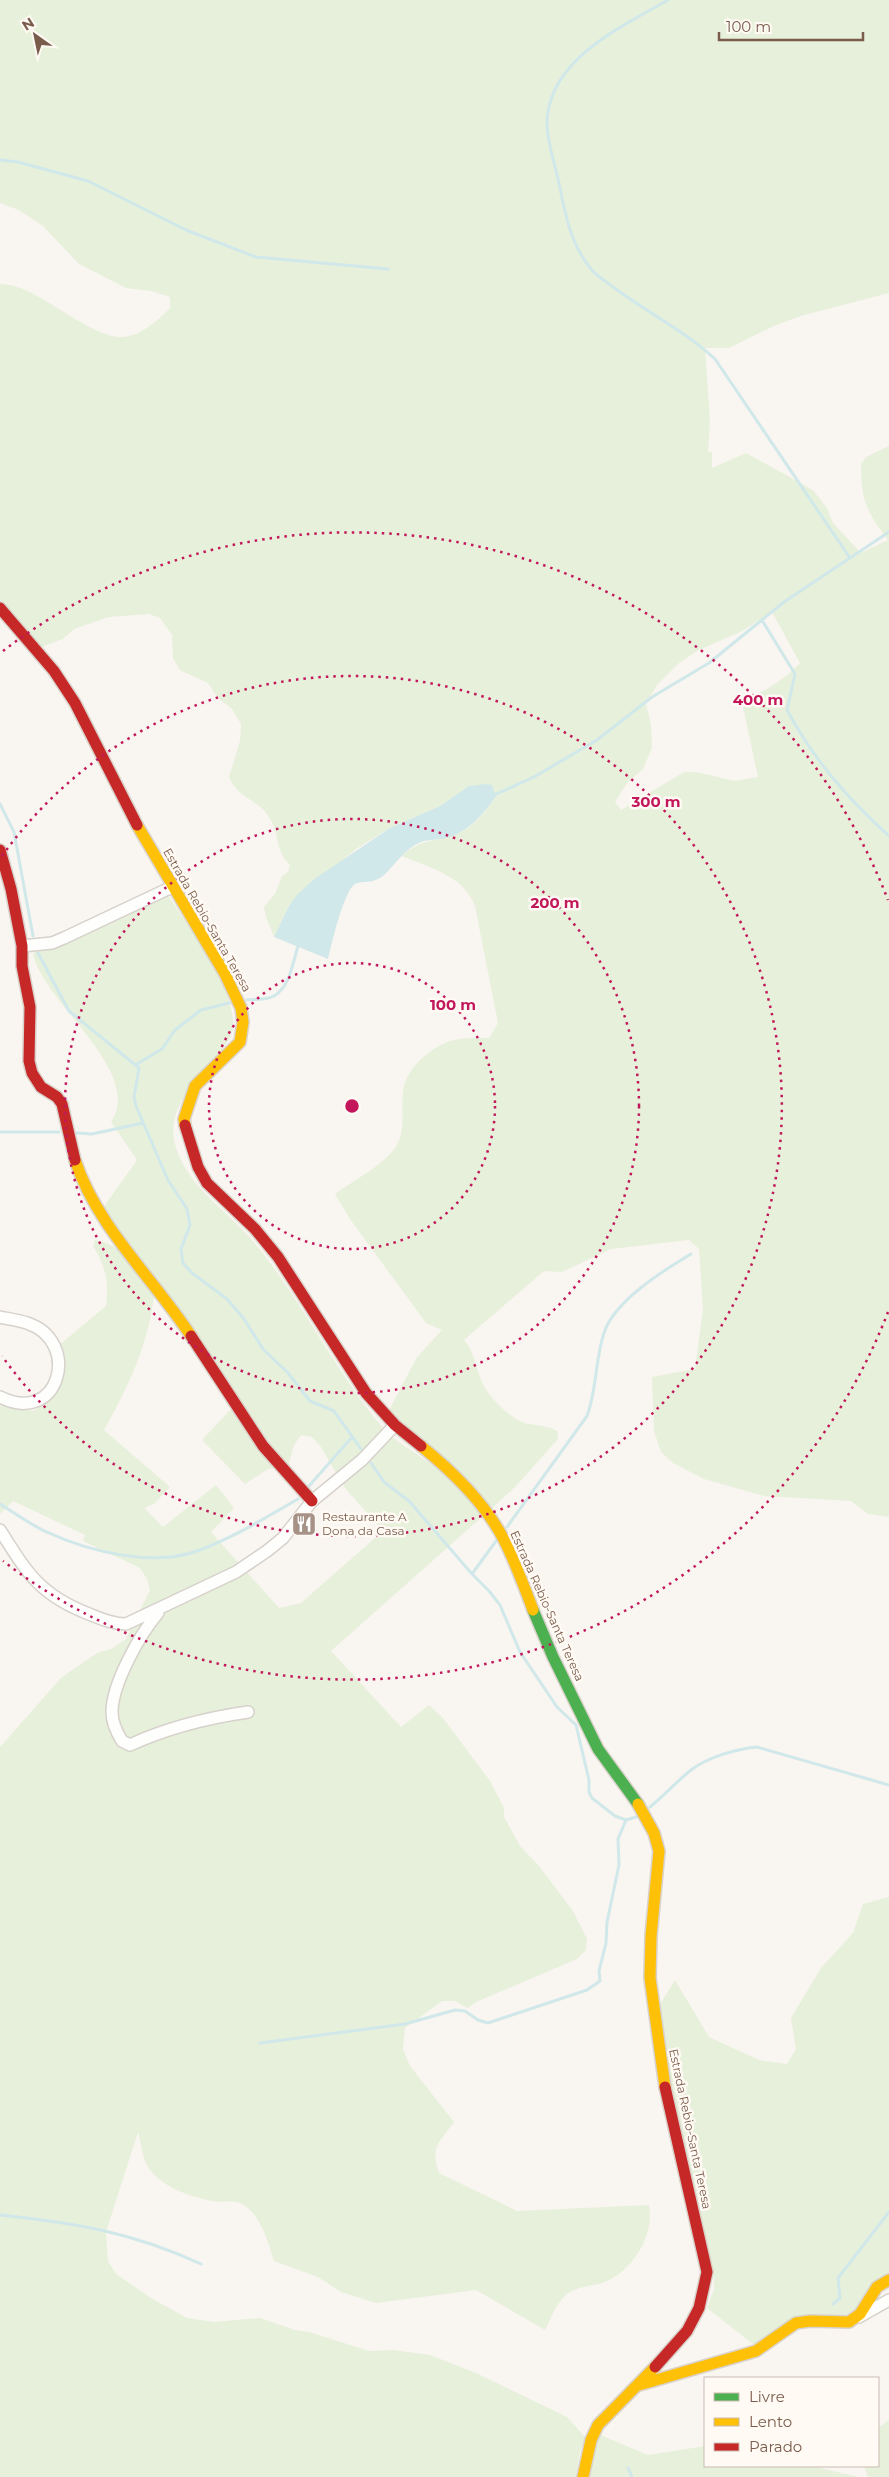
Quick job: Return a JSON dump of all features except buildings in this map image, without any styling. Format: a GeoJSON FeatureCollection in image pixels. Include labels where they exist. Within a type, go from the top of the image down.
{"type":"FeatureCollection","features":[{"type":"Feature","properties":{"kind":"street","name":"Estrada Rebio-Santa Teresa"},"geometry":{"type":"LineString","coordinates":[[0,608],[54,671],[76,703],[143,837],[232,988],[241,1008],[243,1022],[240,1042],[195,1086],[184,1119],[190,1150],[207,1183],[255,1229],[278,1257],[366,1393],[395,1425],[453,1473],[491,1517],[504,1539],[574,1702],[598,1749],[645,1815],[654,1832],[659,1852],[650,1936],[650,1978],[660,2060],[669,2108],[708,2272],[699,2308],[687,2331],[640,2385],[598,2425],[591,2440],[584,2477]]}},
{"type":"Feature","properties":{"kind":"street"},"geometry":{"type":"LineString","coordinates":[[0,850],[11,889],[22,946],[22,966],[30,1007],[29,1061],[32,1073],[41,1087],[57,1097],[62,1104],[74,1157],[82,1177],[110,1228],[172,1308],[249,1428],[287,1476],[312,1501]]}},
{"type":"Feature","properties":{"kind":"street"},"geometry":{"type":"LineString","coordinates":[[22,946],[52,943],[172,887]]}},
{"type":"Feature","properties":{"kind":"street"},"geometry":{"type":"LineString","coordinates":[[0,1317],[28,1323],[38,1329],[54,1346],[59,1362],[56,1383],[43,1398],[23,1404],[0,1396]]}},
{"type":"Feature","properties":{"kind":"street"},"geometry":{"type":"LineString","coordinates":[[0,1530],[34,1580],[48,1594],[65,1605],[119,1624],[137,1621],[236,1572],[268,1551],[283,1538],[312,1501],[362,1460],[395,1425]]}},
{"type":"Feature","properties":{"kind":"street"},"geometry":{"type":"LineString","coordinates":[[162,1608],[138,1639],[115,1695],[113,1720],[122,1741],[130,1745],[154,1733],[193,1721],[248,1712]]}},
{"type":"Feature","properties":{"kind":"street"},"geometry":{"type":"LineString","coordinates":[[855,2319],[864,2310],[874,2290],[889,2280]]}},
{"type":"Feature","properties":{"kind":"street"},"geometry":{"type":"LineString","coordinates":[[640,2385],[756,2351],[796,2323],[810,2321],[849,2322],[889,2300]]}},
{"type":"Feature","properties":{"kind":"green space"},"geometry":{"type":"Polygon","coordinates":[[[0,0],[889,0],[889,293],[804,315],[776,325],[729,348],[705,348],[710,420],[708,452],[712,452],[712,468],[746,453],[813,490],[827,508],[833,523],[861,553],[888,540],[874,521],[866,505],[862,487],[861,464],[866,457],[889,446],[889,1517],[868,1514],[851,1501],[764,1496],[704,1479],[673,1463],[661,1452],[654,1431],[652,1377],[695,1369],[703,1309],[699,1249],[689,1240],[611,1249],[562,1272],[544,1271],[464,1340],[471,1350],[484,1386],[498,1404],[516,1419],[557,1431],[558,1439],[516,1486],[490,1510],[386,1416],[417,1357],[442,1330],[426,1323],[350,1219],[335,1194],[371,1170],[394,1149],[399,1141],[402,1129],[402,1098],[405,1083],[408,1075],[420,1060],[434,1049],[450,1041],[464,1038],[489,1038],[498,1023],[475,906],[470,895],[454,880],[444,874],[402,856],[421,844],[456,834],[468,828],[484,813],[496,796],[492,785],[469,786],[440,806],[390,828],[356,849],[329,871],[313,880],[289,906],[274,937],[264,907],[275,894],[282,876],[288,872],[290,865],[282,854],[275,829],[269,817],[259,806],[237,790],[229,777],[240,741],[241,724],[232,709],[217,697],[208,683],[180,670],[173,658],[172,635],[160,618],[149,614],[109,617],[74,629],[63,639],[30,651],[0,618],[0,284],[24,290],[104,334],[122,337],[142,331],[160,318],[170,308],[170,297],[151,291],[126,288],[79,264],[43,226],[19,210],[0,203],[0,0]],[[772,612],[742,631],[697,651],[679,663],[657,685],[646,704],[651,725],[652,748],[643,769],[627,783],[615,802],[621,810],[684,772],[697,772],[734,781],[758,777],[742,702],[766,690],[800,663],[772,612]]]}},
{"type":"Feature","properties":{"kind":"green space"},"geometry":{"type":"Polygon","coordinates":[[[166,892],[219,976],[232,1011],[233,1027],[227,1043],[191,1086],[178,1108],[173,1131],[180,1159],[197,1185],[242,1229],[270,1263],[287,1286],[349,1383],[384,1429],[394,1439],[445,1476],[483,1516],[331,1651],[401,1727],[429,1705],[443,1718],[490,1781],[504,1808],[504,1817],[520,1846],[539,1866],[573,1911],[587,1939],[586,1950],[577,1959],[476,2002],[468,2008],[455,2001],[442,2001],[405,2028],[403,2049],[410,2066],[454,2122],[440,2140],[436,2151],[435,2157],[439,2173],[517,2211],[649,2205],[650,2216],[645,2239],[634,2259],[626,2268],[607,2281],[576,2289],[567,2294],[557,2306],[545,2330],[476,2290],[376,2303],[341,2292],[318,2277],[274,2261],[266,2236],[258,2220],[247,2207],[240,2203],[216,2202],[195,2197],[167,2185],[152,2173],[147,2165],[138,2132],[106,2232],[108,2261],[116,2274],[151,2298],[187,2318],[214,2322],[260,2318],[369,2351],[393,2350],[430,2355],[476,2373],[567,2417],[586,2438],[580,2452],[576,2477],[0,2477],[0,1747],[62,1677],[97,1653],[111,1649],[126,1639],[150,1590],[147,1579],[140,1568],[83,1541],[85,1535],[13,1501],[0,1514],[0,1407],[6,1399],[33,1411],[50,1397],[55,1390],[58,1377],[57,1347],[106,1306],[107,1289],[105,1275],[101,1261],[93,1246],[95,1240],[117,1248],[100,1212],[137,1160],[111,1122],[118,1102],[114,1081],[103,1059],[88,1036],[53,992],[40,972],[33,953],[80,936],[166,892]],[[154,1296],[147,1332],[136,1366],[104,1430],[170,1487],[154,1504],[144,1508],[163,1527],[216,1485],[234,1508],[211,1532],[279,1608],[301,1603],[383,1531],[345,1488],[321,1447],[312,1437],[301,1435],[294,1445],[288,1467],[268,1469],[245,1484],[202,1440],[233,1407],[154,1296]]]}},
{"type":"Feature","properties":{"kind":"green space"},"geometry":{"type":"Polygon","coordinates":[[[889,1897],[889,2286],[884,2286],[871,2308],[800,2326],[763,2352],[707,2308],[714,2290],[714,2277],[654,2014],[675,1980],[709,2037],[759,2060],[787,2064],[796,2049],[791,2018],[821,1968],[853,1933],[863,1904],[889,1897]]]}},
{"type":"Feature","properties":{"kind":"green space"},"geometry":{"type":"Polygon","coordinates":[[[889,2420],[889,2477],[868,2477],[864,2467],[879,2467],[879,2427],[889,2420]]]}},
{"type":"Feature","properties":{"kind":"green space"},"geometry":{"type":"Polygon","coordinates":[[[598,2434],[648,2455],[704,2446],[704,2467],[816,2467],[859,2477],[585,2477],[598,2434]]]}},
{"type":"Feature","properties":{"kind":"water"},"geometry":{"type":"Polygon","coordinates":[[[492,785],[496,796],[487,809],[469,827],[447,838],[424,841],[415,845],[405,852],[380,878],[355,884],[351,888],[338,919],[328,959],[274,937],[289,906],[297,895],[313,880],[390,828],[440,806],[469,786],[492,785]]]}},
{"type":"Feature","properties":{"kind":"waterway"},"geometry":{"type":"LineString","coordinates":[[668,0],[609,34],[590,48],[559,81],[550,101],[547,124],[548,138],[570,229],[579,251],[597,275],[628,298],[679,331],[715,359],[850,558]]}},
{"type":"Feature","properties":{"kind":"waterway"},"geometry":{"type":"LineString","coordinates":[[0,160],[18,162],[88,181],[186,230],[256,257],[388,269]]}},
{"type":"Feature","properties":{"kind":"waterway"},"geometry":{"type":"LineString","coordinates":[[492,796],[534,777],[597,740],[652,697],[709,663],[784,602],[889,532]]}},
{"type":"Feature","properties":{"kind":"waterway"},"geometry":{"type":"LineString","coordinates":[[762,620],[795,674],[787,710],[797,728],[832,778],[889,836]]}},
{"type":"Feature","properties":{"kind":"waterway"},"geometry":{"type":"LineString","coordinates":[[0,804],[14,832],[33,936]]}},
{"type":"Feature","properties":{"kind":"waterway"},"geometry":{"type":"LineString","coordinates":[[247,1000],[268,998],[280,992],[291,972],[299,943]]}},
{"type":"Feature","properties":{"kind":"waterway"},"geometry":{"type":"LineString","coordinates":[[38,953],[69,1011],[139,1068],[134,1097],[136,1106],[168,1180],[187,1209],[190,1225],[181,1249],[183,1263],[192,1273],[227,1299],[244,1319],[263,1349],[288,1373],[310,1401],[334,1411],[361,1449]]}},
{"type":"Feature","properties":{"kind":"waterway"},"geometry":{"type":"LineString","coordinates":[[137,1064],[162,1049],[175,1030],[201,1010],[229,1003]]}},
{"type":"Feature","properties":{"kind":"waterway"},"geometry":{"type":"LineString","coordinates":[[77,1133],[92,1134],[143,1123]]}},
{"type":"Feature","properties":{"kind":"waterway"},"geometry":{"type":"LineString","coordinates":[[0,1132],[59,1132]]}},
{"type":"Feature","properties":{"kind":"waterway"},"geometry":{"type":"LineString","coordinates":[[507,1527],[587,1416],[593,1395],[601,1343],[604,1333],[618,1309],[654,1278],[691,1254]]}},
{"type":"Feature","properties":{"kind":"waterway"},"geometry":{"type":"LineString","coordinates":[[309,1486],[352,1437]]}},
{"type":"Feature","properties":{"kind":"waterway"},"geometry":{"type":"LineString","coordinates":[[371,1463],[384,1482],[409,1501],[500,1605],[520,1652],[557,1707],[576,1725],[589,1780],[589,1792],[592,1798],[615,1816],[626,1820],[636,1817]]}},
{"type":"Feature","properties":{"kind":"waterway"},"geometry":{"type":"LineString","coordinates":[[0,1504],[30,1523],[66,1540],[122,1555],[161,1558],[180,1556],[210,1546],[249,1527],[298,1499]]}},
{"type":"Feature","properties":{"kind":"waterway"},"geometry":{"type":"LineString","coordinates":[[472,1574],[496,1541]]}},
{"type":"Feature","properties":{"kind":"waterway"},"geometry":{"type":"LineString","coordinates":[[650,1807],[698,1765],[722,1754],[757,1747],[889,1785]]}},
{"type":"Feature","properties":{"kind":"waterway"},"geometry":{"type":"LineString","coordinates":[[260,2043],[405,2024],[455,2010],[465,2011],[478,2020],[488,2023],[587,1990],[600,1981],[599,1971],[606,1943],[607,1922],[619,1865],[618,1839],[626,1820]]}},
{"type":"Feature","properties":{"kind":"waterway"},"geometry":{"type":"LineString","coordinates":[[833,2304],[840,2298],[838,2278],[889,2212]]}},
{"type":"Feature","properties":{"kind":"waterway"},"geometry":{"type":"LineString","coordinates":[[0,2215],[103,2230],[151,2244],[201,2264]]}},
{"type":"Feature","properties":{"kind":"waterway"},"geometry":{"type":"LineString","coordinates":[[628,2468],[632,2477]]}},
{"type":"Feature","properties":{"kind":"traffic: fast"},"geometry":{"type":"LineString","coordinates":[[533,1610],[553,1657],[598,1749],[638,1804]]}},
{"type":"Feature","properties":{"kind":"traffic: slow"},"geometry":{"type":"LineString","coordinates":[[137,825],[225,974],[241,1008],[243,1022],[240,1042],[195,1086],[184,1119],[185,1125]]}},
{"type":"Feature","properties":{"kind":"traffic: slow"},"geometry":{"type":"LineString","coordinates":[[75,1160],[97,1208],[111,1230],[191,1336]]}},
{"type":"Feature","properties":{"kind":"traffic: slow"},"geometry":{"type":"LineString","coordinates":[[421,1446],[444,1466],[487,1512],[503,1538],[533,1610]]}},
{"type":"Feature","properties":{"kind":"traffic: slow"},"geometry":{"type":"LineString","coordinates":[[638,1804],[654,1833],[659,1851],[651,1936],[650,1978],[665,2087]]}},
{"type":"Feature","properties":{"kind":"traffic: slow"},"geometry":{"type":"LineString","coordinates":[[639,2385],[756,2351],[796,2323],[810,2321],[849,2322],[860,2314],[877,2287],[889,2280]]}},
{"type":"Feature","properties":{"kind":"traffic: slow"},"geometry":{"type":"LineString","coordinates":[[583,2477],[591,2440],[598,2425],[655,2367]]}},
{"type":"Feature","properties":{"kind":"traffic: jam"},"geometry":{"type":"LineString","coordinates":[[0,608],[54,671],[75,703],[137,825]]}},
{"type":"Feature","properties":{"kind":"traffic: jam"},"geometry":{"type":"LineString","coordinates":[[0,850],[11,889],[22,946],[22,966],[30,1007],[29,1061],[32,1073],[41,1087],[57,1097],[62,1104],[75,1160]]}},
{"type":"Feature","properties":{"kind":"traffic: jam"},"geometry":{"type":"LineString","coordinates":[[185,1125],[198,1167],[207,1183],[255,1229],[278,1257],[366,1393],[395,1425],[421,1446]]}},
{"type":"Feature","properties":{"kind":"traffic: jam"},"geometry":{"type":"LineString","coordinates":[[191,1336],[263,1446],[312,1501]]}},
{"type":"Feature","properties":{"kind":"traffic: jam"},"geometry":{"type":"LineString","coordinates":[[655,2367],[687,2331],[699,2308],[707,2272],[665,2087]]}},
{"type":"Feature","properties":{"kind":"place","name":"Restaurante A Dona da Casa"},"geometry":{"type":"Point","coordinates":[304,1524]}}]}
